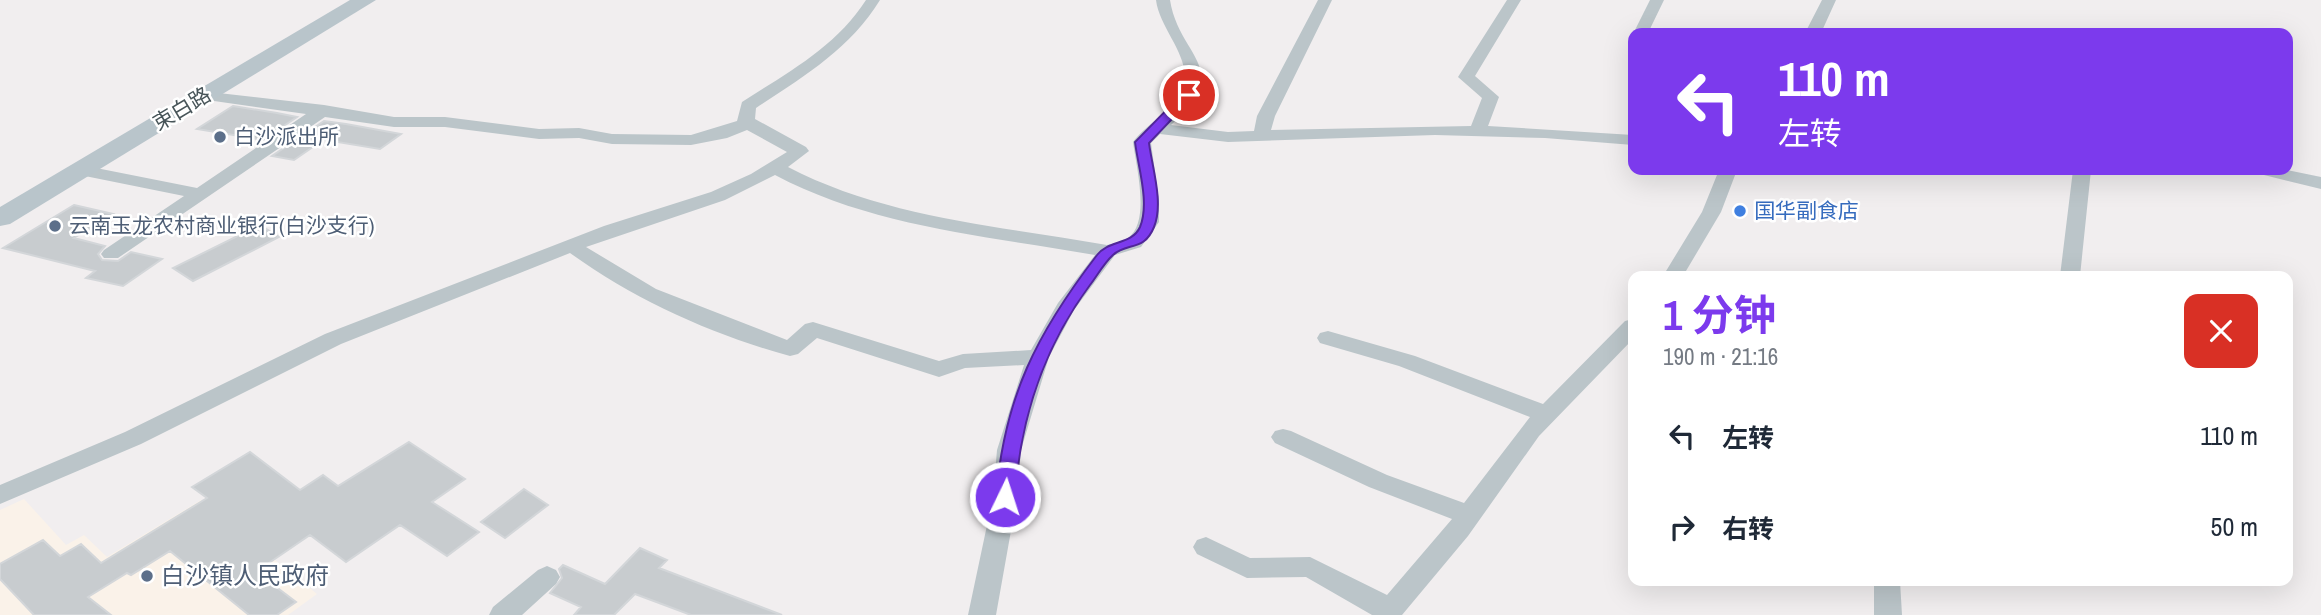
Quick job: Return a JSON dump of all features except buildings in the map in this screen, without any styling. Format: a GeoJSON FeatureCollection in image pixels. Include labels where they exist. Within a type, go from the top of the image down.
{"type":"FeatureCollection","features":[{"type":"Feature","properties":{"kind":"main road","name":"束白路"},"geometry":{"type":"LineString","coordinates":[[0,218],[365,0]]}},
{"type":"Feature","properties":{"kind":"street"},"geometry":{"type":"LineString","coordinates":[[0,495],[133,438],[333,339],[571,245],[718,196],[776,168],[800,151],[748,123],[745,114],[748,106],[826,52],[852,27],[873,0]]}},
{"type":"Feature","properties":{"kind":"street"},"geometry":{"type":"LineString","coordinates":[[776,168],[827,194],[893,214],[1108,251],[1134,243],[1144,233],[1149,222],[1150,201],[1142,142],[1189,95],[1194,71],[1191,59],[1163,13],[1163,0]]}},
{"type":"Feature","properties":{"kind":"street"},"geometry":{"type":"LineString","coordinates":[[1261,136],[1266,116],[1325,0]]}},
{"type":"Feature","properties":{"kind":"street"},"geometry":{"type":"LineString","coordinates":[[1478,130],[1491,97],[1466,77],[1514,0]]}},
{"type":"Feature","properties":{"kind":"street"},"geometry":{"type":"LineString","coordinates":[[1643,28],[1657,0]]}},
{"type":"Feature","properties":{"kind":"street"},"geometry":{"type":"LineString","coordinates":[[1815,28],[1829,0]]}},
{"type":"Feature","properties":{"kind":"street"},"geometry":{"type":"LineString","coordinates":[[207,95],[394,122],[445,122],[547,135],[579,133],[612,139],[691,140],[721,134],[748,123]]}},
{"type":"Feature","properties":{"kind":"street"},"geometry":{"type":"LineString","coordinates":[[111,254],[324,110]]}},
{"type":"Feature","properties":{"kind":"street"},"geometry":{"type":"LineString","coordinates":[[1156,128],[1228,137],[1341,131],[1478,130],[1628,140]]}},
{"type":"Feature","properties":{"kind":"street"},"geometry":{"type":"LineString","coordinates":[[81,170],[200,194]]}},
{"type":"Feature","properties":{"kind":"street"},"geometry":{"type":"LineString","coordinates":[[1676,271],[1703,227],[1727,175]]}},
{"type":"Feature","properties":{"kind":"street"},"geometry":{"type":"LineString","coordinates":[[2071,271],[2081,175]]}},
{"type":"Feature","properties":{"kind":"street"},"geometry":{"type":"LineString","coordinates":[[2287,175],[2321,183]]}},
{"type":"Feature","properties":{"kind":"street"},"geometry":{"type":"LineString","coordinates":[[571,245],[648,294],[700,317],[790,349],[813,329],[939,369],[963,361],[1038,357]]}},
{"type":"Feature","properties":{"kind":"street"},"geometry":{"type":"LineString","coordinates":[[982,615],[1005,497],[1009,450],[1038,357],[1065,308],[1108,251]]}},
{"type":"Feature","properties":{"kind":"street"},"geometry":{"type":"LineString","coordinates":[[1206,547],[1247,568],[1310,567],[1388,612],[1469,515],[1531,430],[1628,335]]}},
{"type":"Feature","properties":{"kind":"street"},"geometry":{"type":"LineString","coordinates":[[1328,338],[1407,361],[1546,414]]}},
{"type":"Feature","properties":{"kind":"street"},"geometry":{"type":"LineString","coordinates":[[1283,437],[1378,481],[1469,515]]}},
{"type":"Feature","properties":{"kind":"street"},"geometry":{"type":"LineString","coordinates":[[503,615],[547,577]]}},
{"type":"Feature","properties":{"kind":"street"},"geometry":{"type":"LineString","coordinates":[[1886,586],[1888,615]]}},
{"type":"Feature","properties":{"kind":"shaded area","name":"白沙镇人民政府"},"geometry":{"type":"Polygon","coordinates":[[[24,499],[66,545],[84,535],[107,557],[201,500],[317,594],[288,615],[0,615],[0,510],[24,499]]]}},
{"type":"Feature","properties":{"kind":"place","name":"白沙派出所"},"geometry":{"type":"Point","coordinates":[220,137]}},
{"type":"Feature","properties":{"kind":"place","name":"国华副食店"},"geometry":{"type":"Point","coordinates":[1740,211]}},
{"type":"Feature","properties":{"kind":"place","name":"云南玉龙农村商业银行(白沙支行)"},"geometry":{"type":"Point","coordinates":[55,226]}},
{"type":"Feature","properties":{"kind":"place","name":"白沙镇人民政府"},"geometry":{"type":"Point","coordinates":[147,576]}},
{"type":"Feature","properties":{"kind":"route"},"geometry":{"type":"LineString","coordinates":[[1005,497],[1009,450],[1038,357],[1065,308],[1108,251],[1134,243],[1144,233],[1149,222],[1150,201],[1142,142],[1189,95]]}}]}
